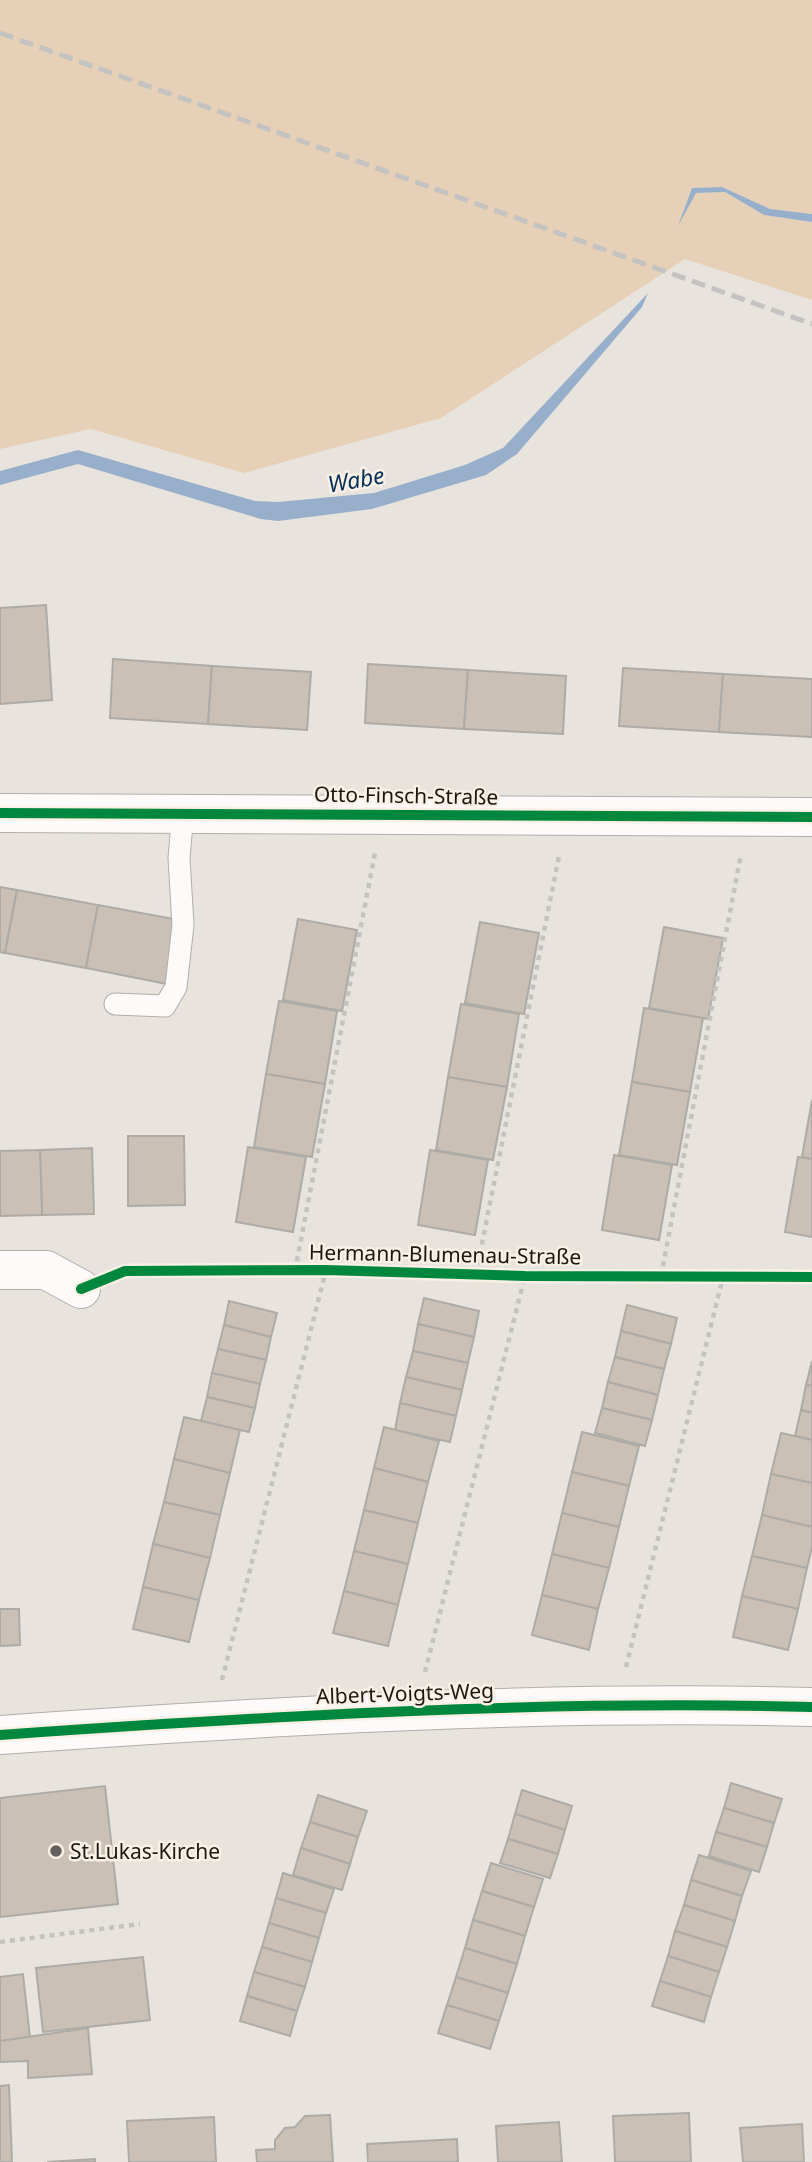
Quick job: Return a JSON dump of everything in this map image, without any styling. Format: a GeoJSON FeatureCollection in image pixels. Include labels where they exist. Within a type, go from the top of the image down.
{"type":"FeatureCollection","features":[{"type":"Feature","properties":{"kind":"street","name":"Otto-Finsch-Straße"},"geometry":{"type":"LineString","coordinates":[[0,813],[812,817]]}},
{"type":"Feature","properties":{"kind":"street"},"geometry":{"type":"LineString","coordinates":[[0,1270],[46,1270],[81,1289]]}},
{"type":"Feature","properties":{"kind":"street","name":"Albert-Voigts-Weg"},"geometry":{"type":"LineString","coordinates":[[0,1735],[212,1720],[416,1711],[812,1707]]}},
{"type":"Feature","properties":{"kind":"lane"},"geometry":{"type":"LineString","coordinates":[[115,1004],[165,1006],[176,987],[183,925],[179,858],[184,813]]}},
{"type":"Feature","properties":{"kind":"path"},"geometry":{"type":"LineString","coordinates":[[212,1720],[311,1271],[382,813]]}},
{"type":"Feature","properties":{"kind":"path"},"geometry":{"type":"LineString","coordinates":[[476,1274],[567,815]]}},
{"type":"Feature","properties":{"kind":"path"},"geometry":{"type":"LineString","coordinates":[[661,1276],[749,816]]}},
{"type":"Feature","properties":{"kind":"path"},"geometry":{"type":"LineString","coordinates":[[416,1711],[525,1276]]}},
{"type":"Feature","properties":{"kind":"path"},"geometry":{"type":"LineString","coordinates":[[647,1276],[673,1276]]}},
{"type":"Feature","properties":{"kind":"path"},"geometry":{"type":"LineString","coordinates":[[710,1277],[736,1277]]}},
{"type":"Feature","properties":{"kind":"path"},"geometry":{"type":"LineString","coordinates":[[616,1707],[723,1277]]}},
{"type":"Feature","properties":{"kind":"path"},"geometry":{"type":"LineString","coordinates":[[0,1942],[140,1924]]}},
{"type":"Feature","properties":{"kind":"shaded area"},"geometry":{"type":"Polygon","coordinates":[[[0,0],[812,0],[812,214],[770,209],[722,187],[695,188],[692,189],[681,219],[696,193],[725,192],[764,215],[812,222],[812,300],[685,259],[441,418],[244,473],[91,429],[0,449],[0,0]]]}},
{"type":"Feature","properties":{"kind":"water"},"geometry":{"type":"Polygon","coordinates":[[[722,187],[770,209],[812,214],[812,222],[764,215],[725,192],[696,193],[678,226],[692,188],[722,187]]]}},
{"type":"Feature","properties":{"kind":"water"},"geometry":{"type":"Polygon","coordinates":[[[648,293],[642,307],[517,454],[486,475],[372,509],[278,521],[261,519],[78,464],[0,485],[0,471],[78,450],[255,501],[278,502],[374,493],[465,465],[503,448],[648,293]]]}},
{"type":"Feature","properties":{"kind":"building"},"geometry":{"type":"Polygon","coordinates":[[[46,605],[52,700],[0,704],[0,608],[46,605]]]}},
{"type":"Feature","properties":{"kind":"building"},"geometry":{"type":"Polygon","coordinates":[[[113,659],[212,666],[208,724],[110,718],[113,659]]]}},
{"type":"Feature","properties":{"kind":"building"},"geometry":{"type":"Polygon","coordinates":[[[368,664],[468,670],[464,729],[365,723],[368,664]]]}},
{"type":"Feature","properties":{"kind":"building"},"geometry":{"type":"Polygon","coordinates":[[[212,666],[311,672],[307,730],[208,724],[212,666]]]}},
{"type":"Feature","properties":{"kind":"building"},"geometry":{"type":"Polygon","coordinates":[[[623,668],[723,674],[719,732],[619,726],[623,668]]]}},
{"type":"Feature","properties":{"kind":"building"},"geometry":{"type":"Polygon","coordinates":[[[468,670],[566,676],[563,734],[464,729],[468,670]]]}},
{"type":"Feature","properties":{"kind":"building"},"geometry":{"type":"Polygon","coordinates":[[[723,674],[812,679],[812,737],[719,732],[723,674]]]}},
{"type":"Feature","properties":{"kind":"building"},"geometry":{"type":"Polygon","coordinates":[[[0,887],[17,890],[5,953],[0,952],[0,887]]]}},
{"type":"Feature","properties":{"kind":"building"},"geometry":{"type":"Polygon","coordinates":[[[17,890],[98,905],[86,968],[5,953],[17,890]]]}},
{"type":"Feature","properties":{"kind":"building"},"geometry":{"type":"Polygon","coordinates":[[[98,905],[179,920],[167,984],[86,968],[98,905]]]}},
{"type":"Feature","properties":{"kind":"building"},"geometry":{"type":"Polygon","coordinates":[[[298,919],[357,930],[342,1011],[283,1000],[298,919]]]}},
{"type":"Feature","properties":{"kind":"building"},"geometry":{"type":"Polygon","coordinates":[[[480,922],[539,933],[524,1014],[465,1003],[480,922]]]}},
{"type":"Feature","properties":{"kind":"building"},"geometry":{"type":"Polygon","coordinates":[[[664,927],[723,938],[708,1019],[649,1008],[664,927]]]}},
{"type":"Feature","properties":{"kind":"building"},"geometry":{"type":"Polygon","coordinates":[[[279,1001],[337,1011],[325,1084],[266,1074],[279,1001]]]}},
{"type":"Feature","properties":{"kind":"building"},"geometry":{"type":"Polygon","coordinates":[[[461,1004],[519,1014],[507,1087],[448,1077],[461,1004]]]}},
{"type":"Feature","properties":{"kind":"building"},"geometry":{"type":"Polygon","coordinates":[[[644,1008],[703,1018],[690,1092],[632,1082],[644,1008]]]}},
{"type":"Feature","properties":{"kind":"building"},"geometry":{"type":"Polygon","coordinates":[[[266,1074],[325,1084],[312,1157],[254,1147],[266,1074]]]}},
{"type":"Feature","properties":{"kind":"building"},"geometry":{"type":"Polygon","coordinates":[[[448,1077],[507,1087],[493,1160],[436,1150],[448,1077]]]}},
{"type":"Feature","properties":{"kind":"building"},"geometry":{"type":"Polygon","coordinates":[[[632,1082],[690,1092],[677,1165],[619,1155],[632,1082]]]}},
{"type":"Feature","properties":{"kind":"building"},"geometry":{"type":"Polygon","coordinates":[[[812,1100],[812,1159],[802,1157],[812,1100]]]}},
{"type":"Feature","properties":{"kind":"building"},"geometry":{"type":"Polygon","coordinates":[[[128,1136],[184,1136],[185,1205],[128,1206],[128,1136]]]}},
{"type":"Feature","properties":{"kind":"building"},"geometry":{"type":"Polygon","coordinates":[[[248,1147],[306,1157],[293,1232],[236,1222],[248,1147]]]}},
{"type":"Feature","properties":{"kind":"building"},"geometry":{"type":"Polygon","coordinates":[[[92,1148],[94,1214],[42,1215],[40,1150],[92,1148]]]}},
{"type":"Feature","properties":{"kind":"building"},"geometry":{"type":"Polygon","coordinates":[[[40,1150],[42,1215],[0,1216],[0,1151],[40,1150]]]}},
{"type":"Feature","properties":{"kind":"building"},"geometry":{"type":"Polygon","coordinates":[[[430,1150],[488,1160],[475,1235],[418,1225],[430,1150]]]}},
{"type":"Feature","properties":{"kind":"building"},"geometry":{"type":"Polygon","coordinates":[[[614,1155],[672,1165],[659,1240],[602,1230],[614,1155]]]}},
{"type":"Feature","properties":{"kind":"building"},"geometry":{"type":"Polygon","coordinates":[[[798,1157],[812,1159],[812,1237],[785,1232],[798,1157]]]}},
{"type":"Feature","properties":{"kind":"building"},"geometry":{"type":"Polygon","coordinates":[[[424,1298],[479,1311],[474,1337],[418,1324],[424,1298]]]}},
{"type":"Feature","properties":{"kind":"building"},"geometry":{"type":"Polygon","coordinates":[[[229,1301],[277,1313],[271,1337],[224,1325],[229,1301]]]}},
{"type":"Feature","properties":{"kind":"building"},"geometry":{"type":"Polygon","coordinates":[[[627,1305],[677,1318],[671,1344],[621,1331],[627,1305]]]}},
{"type":"Feature","properties":{"kind":"building"},"geometry":{"type":"Polygon","coordinates":[[[418,1324],[474,1337],[468,1363],[413,1351],[418,1324]]]}},
{"type":"Feature","properties":{"kind":"building"},"geometry":{"type":"Polygon","coordinates":[[[224,1325],[271,1337],[266,1360],[218,1349],[224,1325]]]}},
{"type":"Feature","properties":{"kind":"building"},"geometry":{"type":"Polygon","coordinates":[[[621,1331],[671,1344],[664,1369],[615,1357],[621,1331]]]}},
{"type":"Feature","properties":{"kind":"building"},"geometry":{"type":"Polygon","coordinates":[[[218,1349],[266,1360],[260,1384],[212,1373],[218,1349]]]}},
{"type":"Feature","properties":{"kind":"building"},"geometry":{"type":"Polygon","coordinates":[[[413,1351],[468,1363],[462,1390],[406,1377],[413,1351]]]}},
{"type":"Feature","properties":{"kind":"building"},"geometry":{"type":"Polygon","coordinates":[[[615,1357],[664,1369],[658,1395],[608,1382],[615,1357]]]}},
{"type":"Feature","properties":{"kind":"building"},"geometry":{"type":"Polygon","coordinates":[[[812,1361],[812,1386],[806,1385],[812,1361]]]}},
{"type":"Feature","properties":{"kind":"building"},"geometry":{"type":"Polygon","coordinates":[[[212,1373],[260,1384],[255,1408],[207,1397],[212,1373]]]}},
{"type":"Feature","properties":{"kind":"building"},"geometry":{"type":"Polygon","coordinates":[[[406,1377],[462,1390],[456,1416],[400,1403],[406,1377]]]}},
{"type":"Feature","properties":{"kind":"building"},"geometry":{"type":"Polygon","coordinates":[[[608,1382],[658,1395],[652,1420],[602,1408],[608,1382]]]}},
{"type":"Feature","properties":{"kind":"building"},"geometry":{"type":"Polygon","coordinates":[[[806,1385],[812,1386],[812,1413],[801,1410],[806,1385]]]}},
{"type":"Feature","properties":{"kind":"building"},"geometry":{"type":"Polygon","coordinates":[[[207,1397],[255,1408],[249,1432],[201,1421],[207,1397]]]}},
{"type":"Feature","properties":{"kind":"building"},"geometry":{"type":"Polygon","coordinates":[[[400,1403],[456,1416],[450,1442],[395,1430],[400,1403]]]}},
{"type":"Feature","properties":{"kind":"building"},"geometry":{"type":"Polygon","coordinates":[[[602,1408],[652,1420],[645,1446],[595,1433],[602,1408]]]}},
{"type":"Feature","properties":{"kind":"building"},"geometry":{"type":"Polygon","coordinates":[[[801,1410],[812,1413],[812,1440],[795,1436],[801,1410]]]}},
{"type":"Feature","properties":{"kind":"building"},"geometry":{"type":"Polygon","coordinates":[[[184,1417],[240,1430],[230,1473],[174,1459],[184,1417]]]}},
{"type":"Feature","properties":{"kind":"building"},"geometry":{"type":"Polygon","coordinates":[[[384,1427],[439,1441],[428,1482],[374,1468],[384,1427]]]}},
{"type":"Feature","properties":{"kind":"building"},"geometry":{"type":"Polygon","coordinates":[[[582,1432],[639,1446],[629,1486],[572,1472],[582,1432]]]}},
{"type":"Feature","properties":{"kind":"building"},"geometry":{"type":"Polygon","coordinates":[[[781,1433],[812,1440],[812,1483],[771,1474],[781,1433]]]}},
{"type":"Feature","properties":{"kind":"building"},"geometry":{"type":"Polygon","coordinates":[[[174,1459],[230,1473],[220,1515],[164,1502],[174,1459]]]}},
{"type":"Feature","properties":{"kind":"building"},"geometry":{"type":"Polygon","coordinates":[[[374,1468],[428,1482],[418,1523],[364,1510],[374,1468]]]}},
{"type":"Feature","properties":{"kind":"building"},"geometry":{"type":"Polygon","coordinates":[[[572,1472],[629,1486],[619,1527],[562,1513],[572,1472]]]}},
{"type":"Feature","properties":{"kind":"building"},"geometry":{"type":"Polygon","coordinates":[[[771,1474],[812,1483],[812,1527],[762,1515],[771,1474]]]}},
{"type":"Feature","properties":{"kind":"building"},"geometry":{"type":"Polygon","coordinates":[[[164,1502],[220,1515],[210,1558],[153,1544],[164,1502]]]}},
{"type":"Feature","properties":{"kind":"building"},"geometry":{"type":"Polygon","coordinates":[[[364,1510],[418,1523],[408,1564],[354,1551],[364,1510]]]}},
{"type":"Feature","properties":{"kind":"building"},"geometry":{"type":"Polygon","coordinates":[[[562,1513],[619,1527],[609,1568],[552,1554],[562,1513]]]}},
{"type":"Feature","properties":{"kind":"building"},"geometry":{"type":"Polygon","coordinates":[[[762,1515],[812,1527],[812,1547],[807,1568],[752,1556],[762,1515]]]}},
{"type":"Feature","properties":{"kind":"building"},"geometry":{"type":"Polygon","coordinates":[[[153,1544],[210,1558],[199,1600],[143,1587],[153,1544]]]}},
{"type":"Feature","properties":{"kind":"building"},"geometry":{"type":"Polygon","coordinates":[[[354,1551],[408,1564],[398,1605],[344,1591],[354,1551]]]}},
{"type":"Feature","properties":{"kind":"building"},"geometry":{"type":"Polygon","coordinates":[[[552,1554],[609,1568],[598,1609],[542,1595],[552,1554]]]}},
{"type":"Feature","properties":{"kind":"building"},"geometry":{"type":"Polygon","coordinates":[[[752,1556],[807,1568],[798,1609],[742,1596],[752,1556]]]}},
{"type":"Feature","properties":{"kind":"building"},"geometry":{"type":"Polygon","coordinates":[[[143,1587],[199,1600],[189,1642],[133,1629],[143,1587]]]}},
{"type":"Feature","properties":{"kind":"building"},"geometry":{"type":"Polygon","coordinates":[[[344,1591],[398,1605],[388,1646],[333,1633],[344,1591]]]}},
{"type":"Feature","properties":{"kind":"building"},"geometry":{"type":"Polygon","coordinates":[[[542,1595],[598,1609],[589,1650],[532,1635],[542,1595]]]}},
{"type":"Feature","properties":{"kind":"building"},"geometry":{"type":"Polygon","coordinates":[[[742,1596],[798,1609],[788,1650],[733,1637],[742,1596]]]}},
{"type":"Feature","properties":{"kind":"building"},"geometry":{"type":"Polygon","coordinates":[[[0,1609],[19,1609],[20,1645],[0,1646],[0,1609]]]}},
{"type":"Feature","properties":{"kind":"building"},"geometry":{"type":"Polygon","coordinates":[[[731,1783],[782,1799],[774,1823],[724,1808],[731,1783]]]}},
{"type":"Feature","properties":{"kind":"building","name":"St.Lukas-Kirche"},"geometry":{"type":"Polygon","coordinates":[[[105,1786],[118,1904],[0,1917],[0,1798],[105,1786]]]}},
{"type":"Feature","properties":{"kind":"building"},"geometry":{"type":"Polygon","coordinates":[[[522,1790],[572,1806],[565,1830],[515,1814],[522,1790]]]}},
{"type":"Feature","properties":{"kind":"building"},"geometry":{"type":"Polygon","coordinates":[[[318,1795],[367,1811],[358,1837],[310,1822],[318,1795]]]}},
{"type":"Feature","properties":{"kind":"building"},"geometry":{"type":"Polygon","coordinates":[[[724,1808],[774,1823],[767,1847],[716,1832],[724,1808]]]}},
{"type":"Feature","properties":{"kind":"building"},"geometry":{"type":"Polygon","coordinates":[[[515,1814],[565,1830],[558,1854],[508,1839],[515,1814]]]}},
{"type":"Feature","properties":{"kind":"building"},"geometry":{"type":"Polygon","coordinates":[[[310,1822],[358,1837],[350,1864],[301,1848],[310,1822]]]}},
{"type":"Feature","properties":{"kind":"building"},"geometry":{"type":"Polygon","coordinates":[[[716,1832],[767,1847],[759,1872],[709,1856],[716,1832]]]}},
{"type":"Feature","properties":{"kind":"building"},"geometry":{"type":"Polygon","coordinates":[[[508,1839],[558,1854],[550,1878],[500,1863],[508,1839]]]}},
{"type":"Feature","properties":{"kind":"building"},"geometry":{"type":"Polygon","coordinates":[[[301,1848],[350,1864],[342,1890],[293,1875],[301,1848]]]}},
{"type":"Feature","properties":{"kind":"building"},"geometry":{"type":"Polygon","coordinates":[[[699,1855],[751,1871],[742,1896],[691,1880],[699,1855]]]}},
{"type":"Feature","properties":{"kind":"building"},"geometry":{"type":"Polygon","coordinates":[[[491,1863],[543,1879],[534,1907],[482,1891],[491,1863]]]}},
{"type":"Feature","properties":{"kind":"building"},"geometry":{"type":"Polygon","coordinates":[[[283,1873],[334,1889],[326,1913],[276,1898],[283,1873]]]}},
{"type":"Feature","properties":{"kind":"building"},"geometry":{"type":"Polygon","coordinates":[[[691,1880],[742,1896],[735,1921],[684,1905],[691,1880]]]}},
{"type":"Feature","properties":{"kind":"building"},"geometry":{"type":"Polygon","coordinates":[[[482,1891],[534,1907],[525,1936],[473,1920],[482,1891]]]}},
{"type":"Feature","properties":{"kind":"building"},"geometry":{"type":"Polygon","coordinates":[[[276,1898],[326,1913],[319,1938],[269,1923],[276,1898]]]}},
{"type":"Feature","properties":{"kind":"building"},"geometry":{"type":"Polygon","coordinates":[[[684,1905],[735,1921],[727,1947],[675,1931],[684,1905]]]}},
{"type":"Feature","properties":{"kind":"building"},"geometry":{"type":"Polygon","coordinates":[[[473,1920],[525,1936],[517,1964],[465,1948],[473,1920]]]}},
{"type":"Feature","properties":{"kind":"building"},"geometry":{"type":"Polygon","coordinates":[[[269,1923],[319,1938],[312,1962],[262,1947],[269,1923]]]}},
{"type":"Feature","properties":{"kind":"building"},"geometry":{"type":"Polygon","coordinates":[[[675,1931],[727,1947],[719,1972],[668,1956],[675,1931]]]}},
{"type":"Feature","properties":{"kind":"building"},"geometry":{"type":"Polygon","coordinates":[[[262,1947],[312,1962],[305,1987],[254,1972],[262,1947]]]}},
{"type":"Feature","properties":{"kind":"building"},"geometry":{"type":"Polygon","coordinates":[[[465,1948],[517,1964],[508,1993],[456,1977],[465,1948]]]}},
{"type":"Feature","properties":{"kind":"building"},"geometry":{"type":"Polygon","coordinates":[[[668,1956],[719,1972],[711,1997],[660,1981],[668,1956]]]}},
{"type":"Feature","properties":{"kind":"building"},"geometry":{"type":"Polygon","coordinates":[[[143,1957],[150,2020],[43,2032],[36,1968],[143,1957]]]}},
{"type":"Feature","properties":{"kind":"building"},"geometry":{"type":"Polygon","coordinates":[[[254,1972],[305,1987],[297,2011],[247,1996],[254,1972]]]}},
{"type":"Feature","properties":{"kind":"building"},"geometry":{"type":"Polygon","coordinates":[[[23,1974],[30,2038],[0,2041],[0,1977],[23,1974]]]}},
{"type":"Feature","properties":{"kind":"building"},"geometry":{"type":"Polygon","coordinates":[[[456,1977],[508,1993],[499,2021],[447,2005],[456,1977]]]}},
{"type":"Feature","properties":{"kind":"building"},"geometry":{"type":"Polygon","coordinates":[[[660,1981],[711,1997],[704,2022],[652,2006],[660,1981]]]}},
{"type":"Feature","properties":{"kind":"building"},"geometry":{"type":"Polygon","coordinates":[[[247,1996],[297,2011],[290,2036],[240,2021],[247,1996]]]}},
{"type":"Feature","properties":{"kind":"building"},"geometry":{"type":"Polygon","coordinates":[[[447,2005],[499,2021],[490,2049],[438,2033],[447,2005]]]}},
{"type":"Feature","properties":{"kind":"building"},"geometry":{"type":"Polygon","coordinates":[[[88,2028],[92,2074],[28,2078],[28,2061],[0,2062],[0,2041],[88,2028]]]}},
{"type":"Feature","properties":{"kind":"building"},"geometry":{"type":"Polygon","coordinates":[[[9,2085],[12,2162],[0,2162],[0,2086],[9,2085]]]}},
{"type":"Feature","properties":{"kind":"building"},"geometry":{"type":"Polygon","coordinates":[[[689,2113],[691,2162],[615,2162],[613,2116],[689,2113]]]}},
{"type":"Feature","properties":{"kind":"building"},"geometry":{"type":"Polygon","coordinates":[[[330,2115],[333,2162],[257,2162],[256,2150],[275,2149],[275,2140],[285,2128],[295,2127],[305,2116],[330,2115]]]}},
{"type":"Feature","properties":{"kind":"building"},"geometry":{"type":"Polygon","coordinates":[[[214,2117],[216,2162],[129,2162],[127,2121],[214,2117]]]}},
{"type":"Feature","properties":{"kind":"building"},"geometry":{"type":"Polygon","coordinates":[[[559,2122],[562,2162],[498,2162],[496,2126],[559,2122]]]}},
{"type":"Feature","properties":{"kind":"building"},"geometry":{"type":"Polygon","coordinates":[[[802,2124],[804,2162],[743,2162],[740,2128],[802,2124]]]}},
{"type":"Feature","properties":{"kind":"building"},"geometry":{"type":"Polygon","coordinates":[[[457,2139],[458,2162],[368,2162],[367,2144],[457,2139]]]}},
{"type":"Feature","properties":{"kind":"building"},"geometry":{"type":"Polygon","coordinates":[[[95,2159],[95,2162],[47,2162],[95,2159]]]}},
{"type":"Feature","properties":{"kind":"railway"},"geometry":{"type":"LineString","coordinates":[[0,33],[812,324]]}},
{"type":"Feature","properties":{"kind":"cycle path"},"geometry":{"type":"LineString","coordinates":[[0,813],[812,817]]}},
{"type":"Feature","properties":{"kind":"cycle path","name":"Hermann-Blumenau-Straße"},"geometry":{"type":"LineString","coordinates":[[81,1289],[125,1271],[326,1270],[525,1276],[812,1277]]}},
{"type":"Feature","properties":{"kind":"cycle path"},"geometry":{"type":"LineString","coordinates":[[0,1735],[406,1711],[710,1705],[812,1707]]}},
{"type":"Feature","properties":{"kind":"place","name":"St.Lukas-Kirche"},"geometry":{"type":"Point","coordinates":[56,1851]}},
{"type":"Feature","properties":{"kind":"water label","name":"Wabe"},"geometry":{"type":"Point","coordinates":[356,479]}}]}
